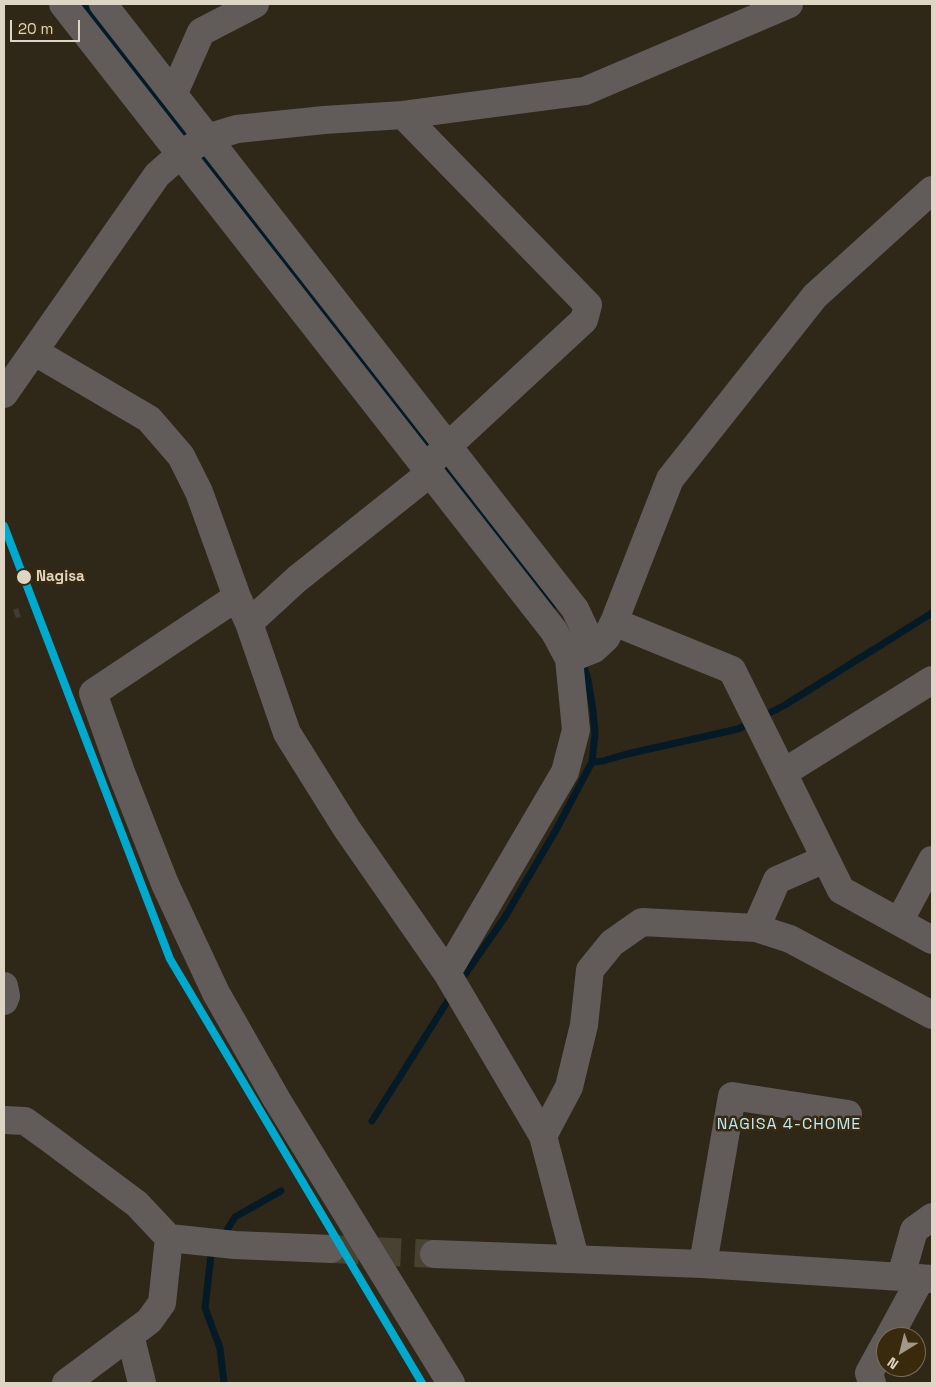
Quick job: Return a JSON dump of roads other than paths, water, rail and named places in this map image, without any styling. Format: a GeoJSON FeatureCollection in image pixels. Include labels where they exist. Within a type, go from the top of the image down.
{"type":"FeatureCollection","features":[{"type":"Feature","properties":{"kind":"street"},"geometry":{"type":"LineString","coordinates":[[63,4],[194,146],[435,460],[554,631],[581,654]]}},
{"type":"Feature","properties":{"kind":"street"},"geometry":{"type":"LineString","coordinates":[[103,4],[174,93],[194,146]]}},
{"type":"Feature","properties":{"kind":"street"},"geometry":{"type":"LineString","coordinates":[[174,93],[201,32],[255,4]]}},
{"type":"Feature","properties":{"kind":"street"},"geometry":{"type":"LineString","coordinates":[[4,394],[157,175],[194,146],[237,129],[324,120],[403,115],[585,91],[789,4]]}},
{"type":"Feature","properties":{"kind":"street"},"geometry":{"type":"LineString","coordinates":[[249,623],[435,460],[584,320],[588,305],[403,115]]}},
{"type":"Feature","properties":{"kind":"street"},"geometry":{"type":"LineString","coordinates":[[581,654],[606,638],[670,479],[815,296],[932,190]]}},
{"type":"Feature","properties":{"kind":"street"},"geometry":{"type":"LineString","coordinates":[[35,352],[149,419],[181,456],[199,492],[237,597],[249,623],[287,733],[347,829],[447,973],[543,1136],[575,1258]]}},
{"type":"Feature","properties":{"kind":"street"},"geometry":{"type":"LineString","coordinates":[[237,597],[93,693],[165,884],[216,993],[277,1100],[451,1383]]}},
{"type":"Feature","properties":{"kind":"street"},"geometry":{"type":"LineString","coordinates":[[614,622],[732,670],[841,890],[932,940]]}},
{"type":"Feature","properties":{"kind":"street"},"geometry":{"type":"LineString","coordinates":[[447,973],[565,772],[576,730],[581,654]]}},
{"type":"Feature","properties":{"kind":"street"},"geometry":{"type":"LineString","coordinates":[[783,773],[932,680]]}},
{"type":"Feature","properties":{"kind":"street"},"geometry":{"type":"LineString","coordinates":[[756,928],[777,880],[825,859]]}},
{"type":"Feature","properties":{"kind":"street"},"geometry":{"type":"LineString","coordinates":[[900,922],[932,860]]}},
{"type":"Feature","properties":{"kind":"street"},"geometry":{"type":"LineString","coordinates":[[543,1136],[569,1087],[584,1025],[590,970],[612,943],[642,922],[756,928],[790,939],[932,1015]]}},
{"type":"Feature","properties":{"kind":"street"},"geometry":{"type":"LineString","coordinates":[[4,986],[6,996],[4,1001]]}},
{"type":"Feature","properties":{"kind":"street"},"geometry":{"type":"LineString","coordinates":[[703,1264],[732,1096],[848,1114]]}},
{"type":"Feature","properties":{"kind":"street"},"geometry":{"type":"LineString","coordinates":[[4,1120],[25,1121],[137,1204],[170,1238],[236,1245],[331,1249]]}},
{"type":"Feature","properties":{"kind":"street"},"geometry":{"type":"LineString","coordinates":[[894,1327],[918,1278],[914,1230],[932,1217]]}},
{"type":"Feature","properties":{"kind":"street"},"geometry":{"type":"LineString","coordinates":[[66,1383],[149,1321],[162,1303],[170,1238]]}},
{"type":"Feature","properties":{"kind":"street"},"geometry":{"type":"LineString","coordinates":[[434,1254],[703,1264],[918,1278]]}},
{"type":"Feature","properties":{"kind":"street"},"geometry":{"type":"LineString","coordinates":[[130,1335],[142,1383]]}},
{"type":"Feature","properties":{"kind":"street"},"geometry":{"type":"LineString","coordinates":[[872,1383],[869,1373],[876,1360]]}},
{"type":"Feature","properties":{"kind":"waterway"},"geometry":{"type":"LineString","coordinates":[[82,4],[191,143]]}},
{"type":"Feature","properties":{"kind":"waterway"},"geometry":{"type":"LineString","coordinates":[[198,151],[433,452]]}},
{"type":"Feature","properties":{"kind":"waterway"},"geometry":{"type":"LineString","coordinates":[[440,460],[554,605]]}},
{"type":"Feature","properties":{"kind":"waterway"},"geometry":{"type":"LineString","coordinates":[[762,717],[785,705],[932,613]]}},
{"type":"Feature","properties":{"kind":"waterway"},"geometry":{"type":"LineString","coordinates":[[459,983],[505,917],[556,830],[592,762],[595,734],[593,710],[588,680],[582,660]]}},
{"type":"Feature","properties":{"kind":"waterway"},"geometry":{"type":"LineString","coordinates":[[592,762],[738,729],[752,722]]}},
{"type":"Feature","properties":{"kind":"waterway"},"geometry":{"type":"LineString","coordinates":[[372,1121],[452,994]]}},
{"type":"Feature","properties":{"kind":"waterway"},"geometry":{"type":"LineString","coordinates":[[222,1238],[235,1217],[281,1191]]}},
{"type":"Feature","properties":{"kind":"waterway"},"geometry":{"type":"LineString","coordinates":[[215,1249],[211,1255],[205,1308],[220,1348],[224,1383]]}},
{"type":"Feature","properties":{"kind":"tunnel"},"geometry":{"type":"LineString","coordinates":[[331,1249],[434,1254]]}},
{"type":"Feature","properties":{"kind":"place","name":"Nagisa"},"geometry":{"type":"Point","coordinates":[24,577]}},
{"type":"Feature","properties":{"kind":"district","name":"NAGISA 4-CHOME"},"geometry":{"type":"Point","coordinates":[789,1125]}}]}
